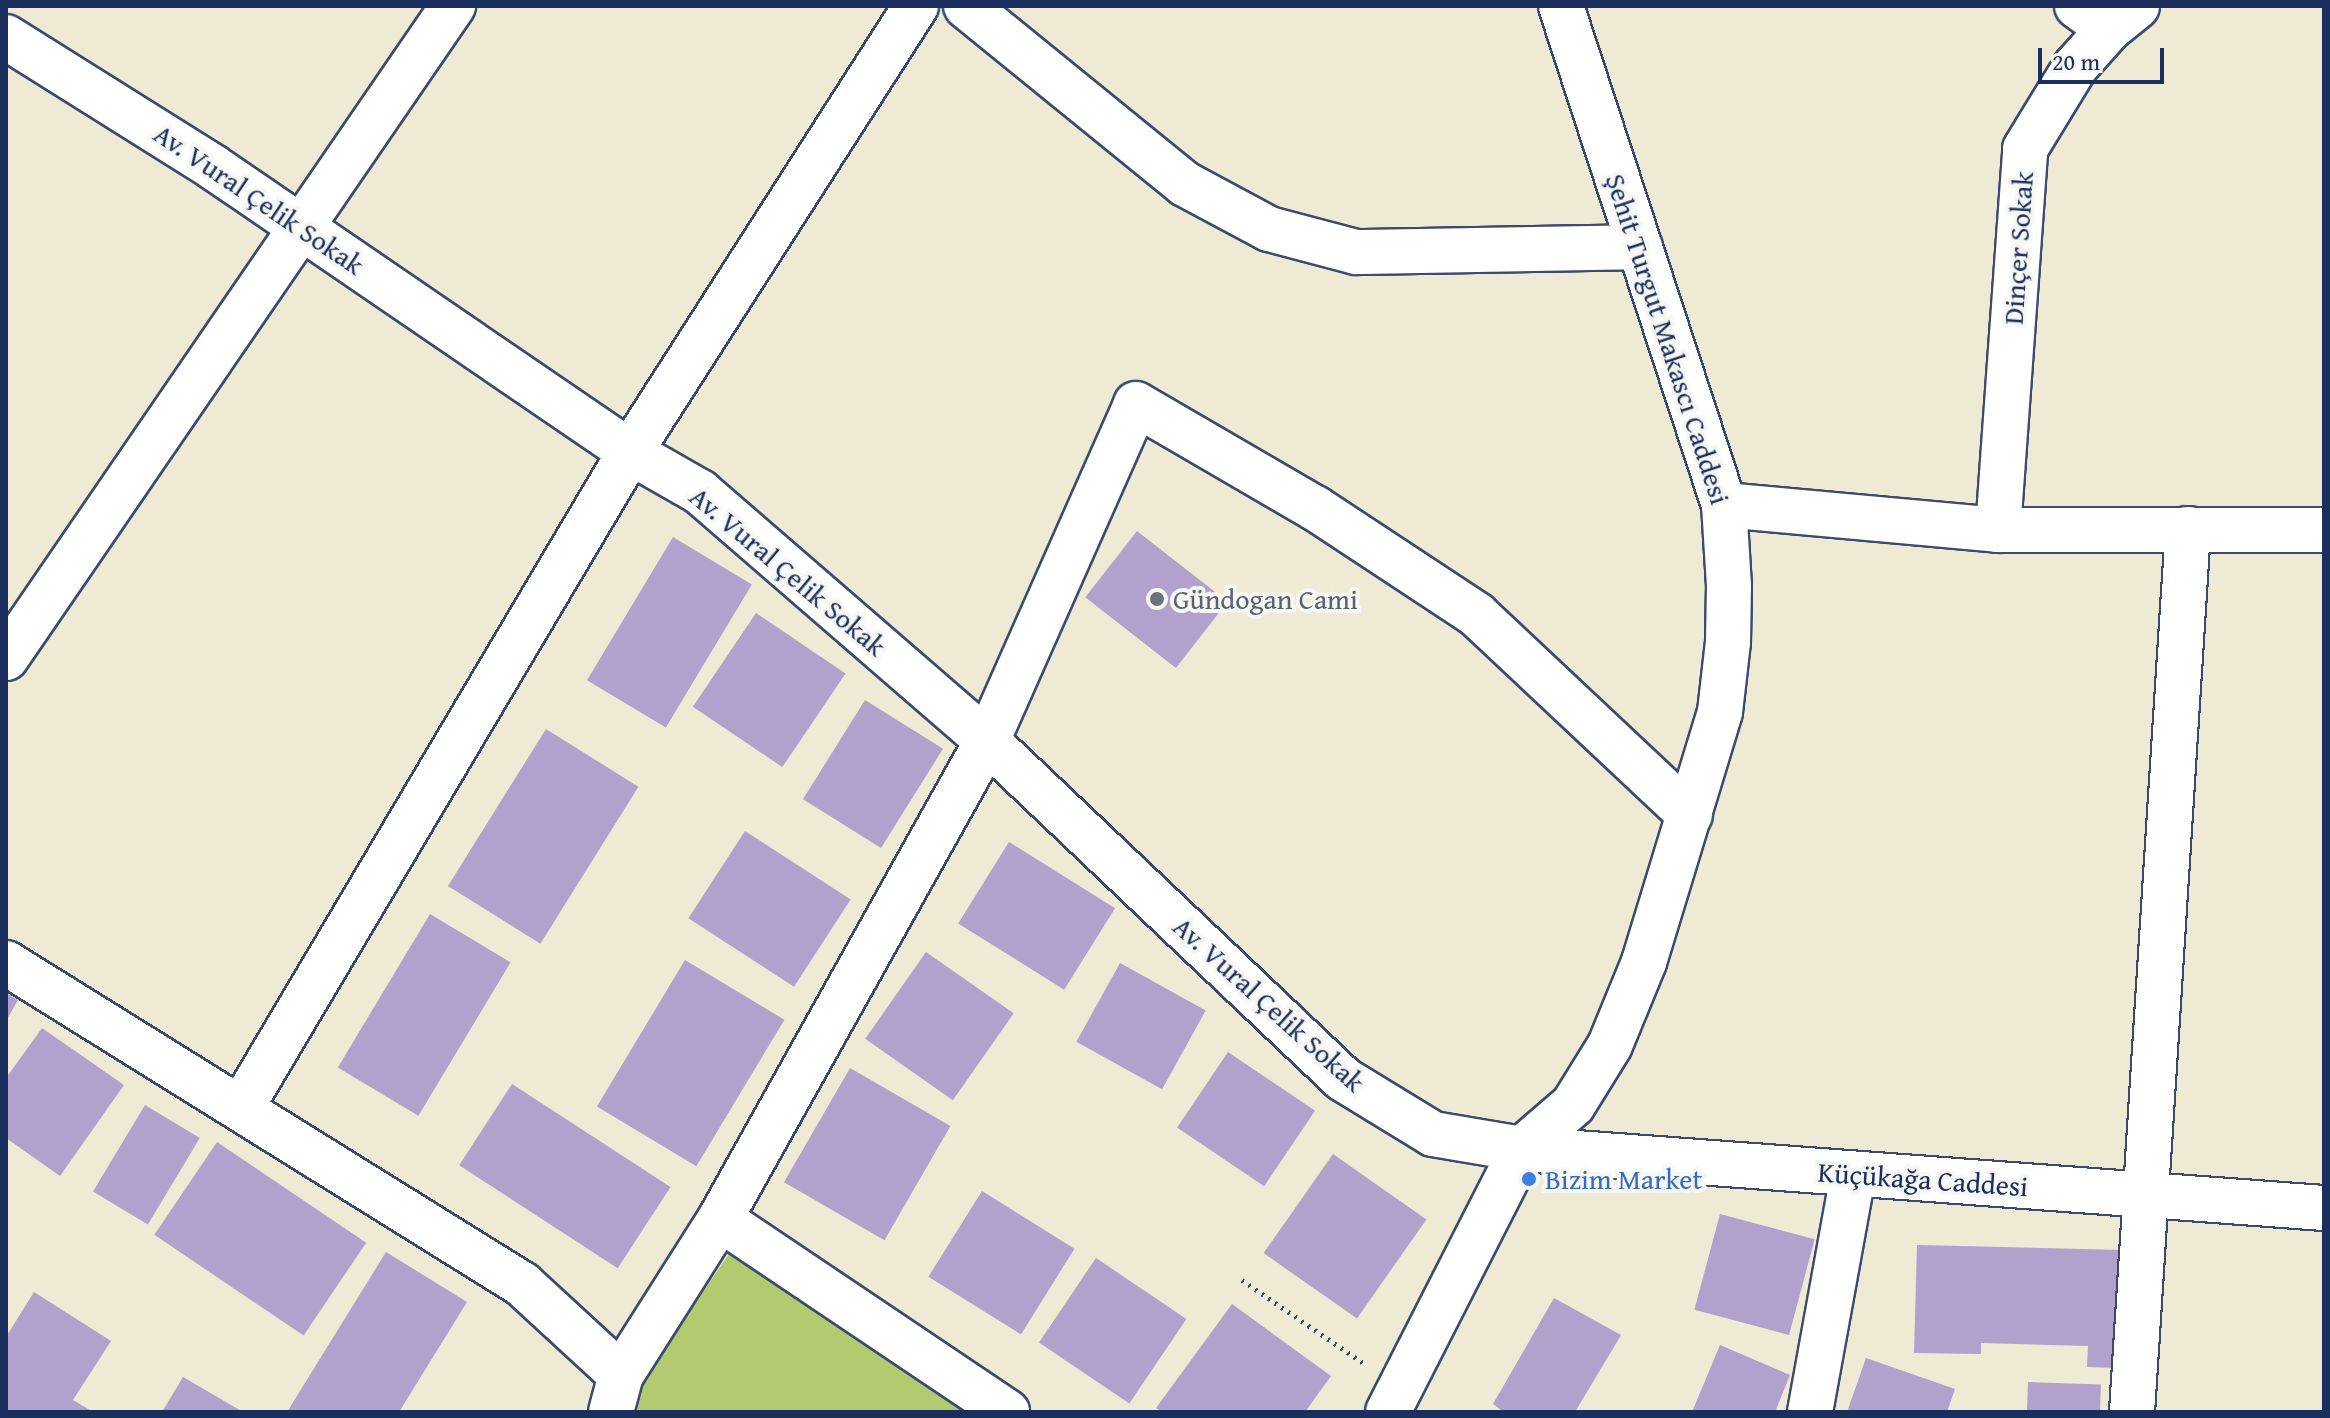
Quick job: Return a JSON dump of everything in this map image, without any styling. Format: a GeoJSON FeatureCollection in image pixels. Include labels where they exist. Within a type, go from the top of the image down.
{"type":"FeatureCollection","features":[{"type":"Feature","properties":{"kind":"street"},"geometry":{"type":"LineString","coordinates":[[6,658],[453,6]]}},
{"type":"Feature","properties":{"kind":"street"},"geometry":{"type":"LineString","coordinates":[[241,1108],[630,452],[916,6]]}},
{"type":"Feature","properties":{"kind":"street"},"geometry":{"type":"LineString","coordinates":[[966,6],[1185,184],[1269,229],[1356,252],[1640,247]]}},
{"type":"Feature","properties":{"kind":"street","name":"Şehit Turgut Makascı Caddesi"},"geometry":{"type":"LineString","coordinates":[[1394,1400],[1522,1149],[1573,1105],[1610,1045],[1644,962],[1720,712],[1728,642],[1724,505],[1561,6]]}},
{"type":"Feature","properties":{"kind":"street","name":"Dinçer Sokak"},"geometry":{"type":"LineString","coordinates":[[1998,530],[2025,149],[2108,14]]}},
{"type":"Feature","properties":{"kind":"street","name":"Av. Vural Çelik Sokak"},"geometry":{"type":"LineString","coordinates":[[6,37],[303,227],[630,452],[700,492],[987,741],[1343,1079],[1433,1134],[1522,1149]]}},
{"type":"Feature","properties":{"kind":"street"},"geometry":{"type":"LineString","coordinates":[[6,963],[522,1284],[616,1393],[720,1219],[987,741],[1136,404],[1315,508],[1477,615],[1690,815]]}},
{"type":"Feature","properties":{"kind":"street"},"geometry":{"type":"LineString","coordinates":[[1724,505],[1998,530],[2324,530]]}},
{"type":"Feature","properties":{"kind":"street"},"geometry":{"type":"LineString","coordinates":[[2132,1412],[2188,529]]}},
{"type":"Feature","properties":{"kind":"street","name":"Küçükağa Caddesi"},"geometry":{"type":"LineString","coordinates":[[1522,1149],[2324,1208]]}},
{"type":"Feature","properties":{"kind":"street"},"geometry":{"type":"LineString","coordinates":[[1810,1412],[1853,1175]]}},
{"type":"Feature","properties":{"kind":"street"},"geometry":{"type":"LineString","coordinates":[[720,1219],[1007,1412]]}},
{"type":"Feature","properties":{"kind":"path"},"geometry":{"type":"LineString","coordinates":[[1242,1280],[1394,1400]]}},
{"type":"Feature","properties":{"kind":"green space"},"geometry":{"type":"Polygon","coordinates":[[[729,1254],[974,1412],[632,1412],[637,1387],[729,1254]]]}},
{"type":"Feature","properties":{"kind":"building","name":"Gündogan Cami"},"geometry":{"type":"Polygon","coordinates":[[[1137,531],[1228,602],[1176,668],[1085,597],[1137,531]]]}},
{"type":"Feature","properties":{"kind":"building"},"geometry":{"type":"Polygon","coordinates":[[[673,537],[752,584],[666,728],[587,680],[673,537]]]}},
{"type":"Feature","properties":{"kind":"building"},"geometry":{"type":"Polygon","coordinates":[[[756,613],[846,673],[782,767],[693,707],[756,613]]]}},
{"type":"Feature","properties":{"kind":"building"},"geometry":{"type":"Polygon","coordinates":[[[865,700],[943,749],[881,848],[803,799],[865,700]]]}},
{"type":"Feature","properties":{"kind":"building"},"geometry":{"type":"Polygon","coordinates":[[[546,729],[638,787],[540,944],[448,886],[546,729]]]}},
{"type":"Feature","properties":{"kind":"building"},"geometry":{"type":"Polygon","coordinates":[[[745,831],[851,900],[794,987],[688,918],[745,831]]]}},
{"type":"Feature","properties":{"kind":"building"},"geometry":{"type":"Polygon","coordinates":[[[1009,842],[1115,908],[1064,990],[958,923],[1009,842]]]}},
{"type":"Feature","properties":{"kind":"building"},"geometry":{"type":"Polygon","coordinates":[[[430,914],[511,962],[418,1116],[338,1067],[430,914]]]}},
{"type":"Feature","properties":{"kind":"building"},"geometry":{"type":"Polygon","coordinates":[[[926,952],[1014,1013],[953,1100],[865,1039],[926,952]]]}},
{"type":"Feature","properties":{"kind":"building"},"geometry":{"type":"Polygon","coordinates":[[[685,960],[784,1020],[696,1166],[597,1107],[685,960]]]}},
{"type":"Feature","properties":{"kind":"building"},"geometry":{"type":"Polygon","coordinates":[[[1120,963],[1206,1011],[1162,1089],[1076,1042],[1120,963]]]}},
{"type":"Feature","properties":{"kind":"building"},"geometry":{"type":"Polygon","coordinates":[[[6,993],[18,1000],[6,1021],[6,993]]]}},
{"type":"Feature","properties":{"kind":"building"},"geometry":{"type":"Polygon","coordinates":[[[42,1028],[124,1085],[60,1176],[6,1138],[6,1078],[42,1028]]]}},
{"type":"Feature","properties":{"kind":"building"},"geometry":{"type":"Polygon","coordinates":[[[1228,1052],[1315,1111],[1264,1186],[1177,1127],[1228,1052]]]}},
{"type":"Feature","properties":{"kind":"building"},"geometry":{"type":"Polygon","coordinates":[[[850,1068],[950,1126],[884,1240],[784,1182],[850,1068]]]}},
{"type":"Feature","properties":{"kind":"building"},"geometry":{"type":"Polygon","coordinates":[[[512,1084],[671,1187],[618,1268],[459,1165],[512,1084]]]}},
{"type":"Feature","properties":{"kind":"building"},"geometry":{"type":"Polygon","coordinates":[[[145,1105],[200,1138],[148,1225],[93,1192],[145,1105]]]}},
{"type":"Feature","properties":{"kind":"building"},"geometry":{"type":"Polygon","coordinates":[[[217,1142],[366,1243],[304,1336],[154,1235],[217,1142]]]}},
{"type":"Feature","properties":{"kind":"building"},"geometry":{"type":"Polygon","coordinates":[[[1333,1154],[1426,1219],[1357,1319],[1264,1253],[1333,1154]]]}},
{"type":"Feature","properties":{"kind":"building"},"geometry":{"type":"Polygon","coordinates":[[[982,1191],[1074,1249],[1021,1334],[928,1277],[982,1191]]]}},
{"type":"Feature","properties":{"kind":"building"},"geometry":{"type":"Polygon","coordinates":[[[1720,1214],[1815,1239],[1789,1335],[1694,1310],[1720,1214]]]}},
{"type":"Feature","properties":{"kind":"building"},"geometry":{"type":"Polygon","coordinates":[[[1917,1245],[2122,1250],[2119,1368],[2087,1367],[2088,1346],[1981,1343],[1981,1354],[1914,1353],[1917,1245]]]}},
{"type":"Feature","properties":{"kind":"building"},"geometry":{"type":"Polygon","coordinates":[[[386,1252],[467,1302],[399,1412],[287,1412],[386,1252]]]}},
{"type":"Feature","properties":{"kind":"building"},"geometry":{"type":"Polygon","coordinates":[[[1096,1258],[1186,1319],[1129,1404],[1039,1343],[1096,1258]]]}},
{"type":"Feature","properties":{"kind":"building"},"geometry":{"type":"Polygon","coordinates":[[[34,1292],[111,1341],[73,1400],[93,1412],[6,1412],[6,1337],[34,1292]]]}},
{"type":"Feature","properties":{"kind":"building"},"geometry":{"type":"Polygon","coordinates":[[[1554,1298],[1621,1335],[1575,1412],[1504,1412],[1493,1404],[1554,1298]]]}},
{"type":"Feature","properties":{"kind":"building"},"geometry":{"type":"Polygon","coordinates":[[[1232,1304],[1331,1376],[1305,1412],[1162,1412],[1156,1408],[1232,1304]]]}},
{"type":"Feature","properties":{"kind":"building"},"geometry":{"type":"Polygon","coordinates":[[[1720,1345],[1790,1375],[1775,1412],[1692,1412],[1720,1345]]]}},
{"type":"Feature","properties":{"kind":"building"},"geometry":{"type":"Polygon","coordinates":[[[1866,1358],[1955,1389],[1947,1412],[1847,1412],[1866,1358]]]}},
{"type":"Feature","properties":{"kind":"building"},"geometry":{"type":"Polygon","coordinates":[[[183,1377],[243,1412],[162,1412],[183,1377]]]}},
{"type":"Feature","properties":{"kind":"building"},"geometry":{"type":"Polygon","coordinates":[[[2028,1382],[2101,1385],[2100,1412],[2027,1412],[2028,1382]]]}},
{"type":"Feature","properties":{"kind":"place","name":"Gündogan Cami"},"geometry":{"type":"Point","coordinates":[1157,599]}},
{"type":"Feature","properties":{"kind":"place","name":"Bizim Market"},"geometry":{"type":"Point","coordinates":[1529,1179]}}]}
